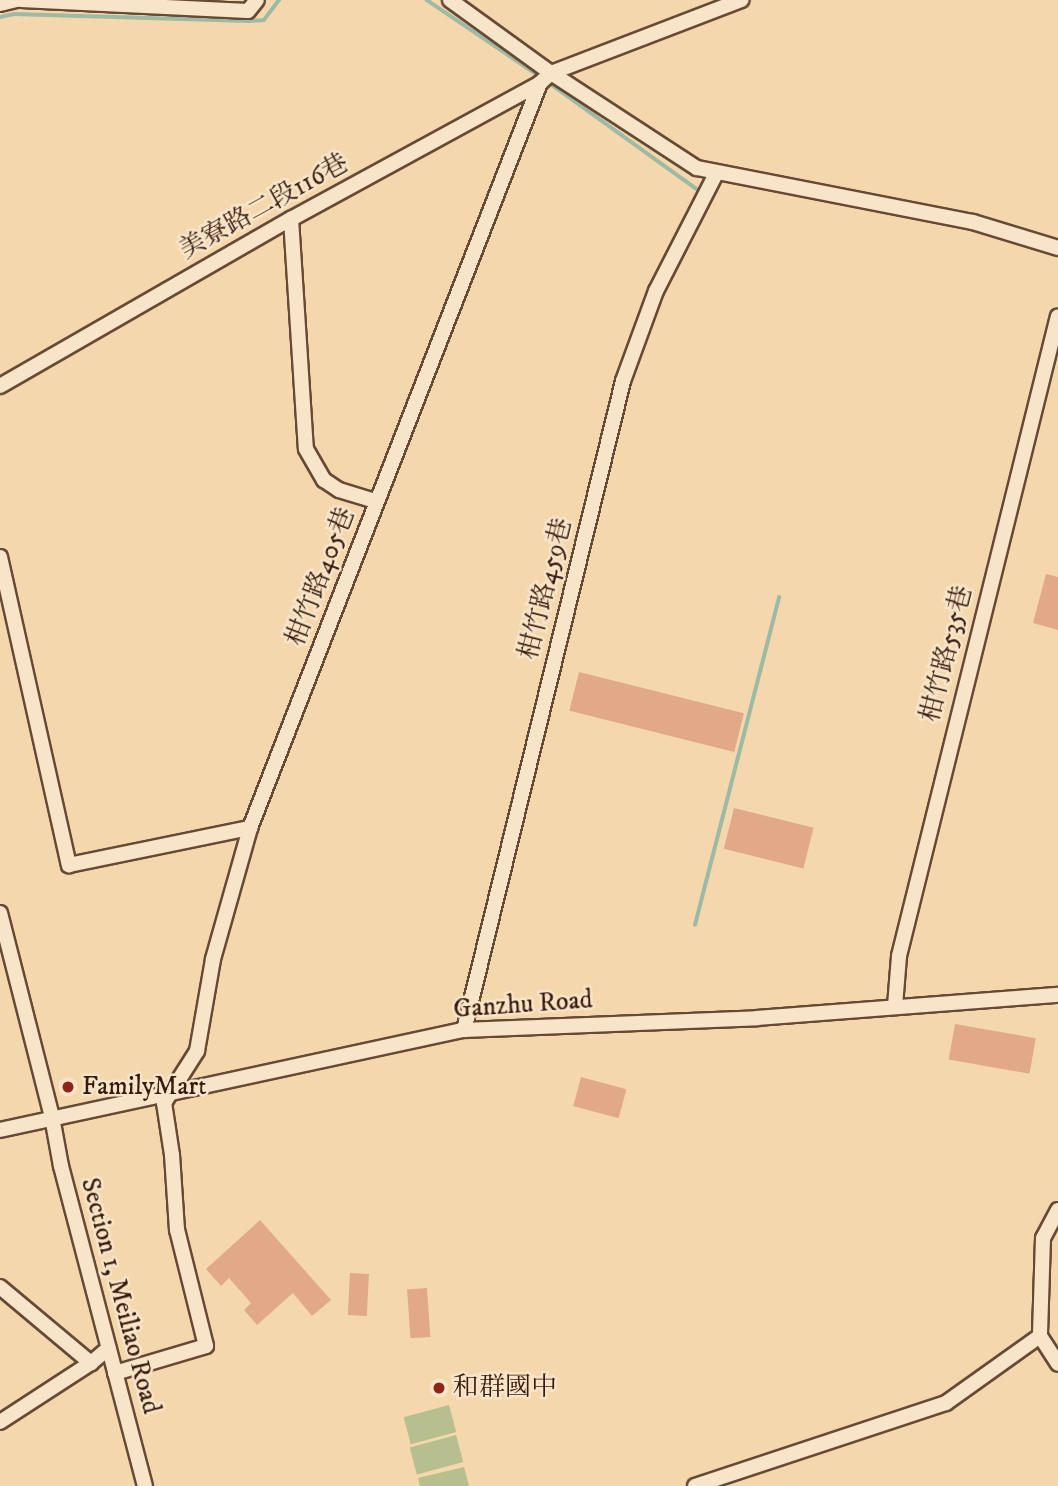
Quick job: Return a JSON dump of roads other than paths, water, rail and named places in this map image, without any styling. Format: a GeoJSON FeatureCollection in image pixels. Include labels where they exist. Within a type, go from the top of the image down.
{"type":"FeatureCollection","features":[{"type":"Feature","properties":{"kind":"street"},"geometry":{"type":"LineString","coordinates":[[0,4],[18,0],[248,11],[257,0]]}},
{"type":"Feature","properties":{"kind":"street"},"geometry":{"type":"LineString","coordinates":[[450,0],[551,73],[697,168],[716,174],[844,194],[947,216],[1058,247]]}},
{"type":"Feature","properties":{"kind":"street"},"geometry":{"type":"LineString","coordinates":[[551,73],[741,0]]}},
{"type":"Feature","properties":{"kind":"street","name":"美寮路二段116巷"},"geometry":{"type":"LineString","coordinates":[[0,386],[291,219],[540,83],[551,73]]}},
{"type":"Feature","properties":{"kind":"street","name":"柑竹路405巷"},"geometry":{"type":"LineString","coordinates":[[170,1093],[197,1051],[217,946],[250,828],[540,83]]}},
{"type":"Feature","properties":{"kind":"street","name":"柑竹路459巷"},"geometry":{"type":"LineString","coordinates":[[464,1030],[623,381],[656,290],[716,174]]}},
{"type":"Feature","properties":{"kind":"street"},"geometry":{"type":"LineString","coordinates":[[291,219],[306,449],[324,480],[339,490],[376,501]]}},
{"type":"Feature","properties":{"kind":"street","name":"柑竹路535巷"},"geometry":{"type":"LineString","coordinates":[[895,1006],[899,956],[1058,316]]}},
{"type":"Feature","properties":{"kind":"street"},"geometry":{"type":"LineString","coordinates":[[0,557],[69,865],[250,828]]}},
{"type":"Feature","properties":{"kind":"street","name":"Section 1, Meiliao Road"},"geometry":{"type":"LineString","coordinates":[[0,913],[52,1117],[61,1166],[145,1486]]}},
{"type":"Feature","properties":{"kind":"street","name":"Ganzhu Road"},"geometry":{"type":"LineString","coordinates":[[0,1130],[464,1030],[757,1017],[1058,995]]}},
{"type":"Feature","properties":{"kind":"street"},"geometry":{"type":"LineString","coordinates":[[114,1373],[206,1346],[177,1230],[172,1155],[164,1102],[170,1093]]}},
{"type":"Feature","properties":{"kind":"street"},"geometry":{"type":"LineString","coordinates":[[1058,1210],[1043,1238],[1040,1336],[1058,1364]]}},
{"type":"Feature","properties":{"kind":"street"},"geometry":{"type":"LineString","coordinates":[[0,1287],[91,1363]]}},
{"type":"Feature","properties":{"kind":"street"},"geometry":{"type":"LineString","coordinates":[[695,1486],[946,1403],[1040,1336]]}},
{"type":"Feature","properties":{"kind":"street"},"geometry":{"type":"LineString","coordinates":[[0,1422],[91,1363],[108,1348]]}},
{"type":"Feature","properties":{"kind":"waterway"},"geometry":{"type":"LineString","coordinates":[[0,17],[14,14],[249,21],[264,20],[279,0]]}},
{"type":"Feature","properties":{"kind":"waterway"},"geometry":{"type":"LineString","coordinates":[[427,0],[542,78]]}},
{"type":"Feature","properties":{"kind":"waterway"},"geometry":{"type":"LineString","coordinates":[[548,82],[697,189]]}},
{"type":"Feature","properties":{"kind":"waterway"},"geometry":{"type":"LineString","coordinates":[[695,925],[779,598]]}},
{"type":"Feature","properties":{"kind":"place","name":"FamilyMart"},"geometry":{"type":"Point","coordinates":[68,1087]}},
{"type":"Feature","properties":{"kind":"place","name":"和群國中"},"geometry":{"type":"Point","coordinates":[439,1388]}}]}
